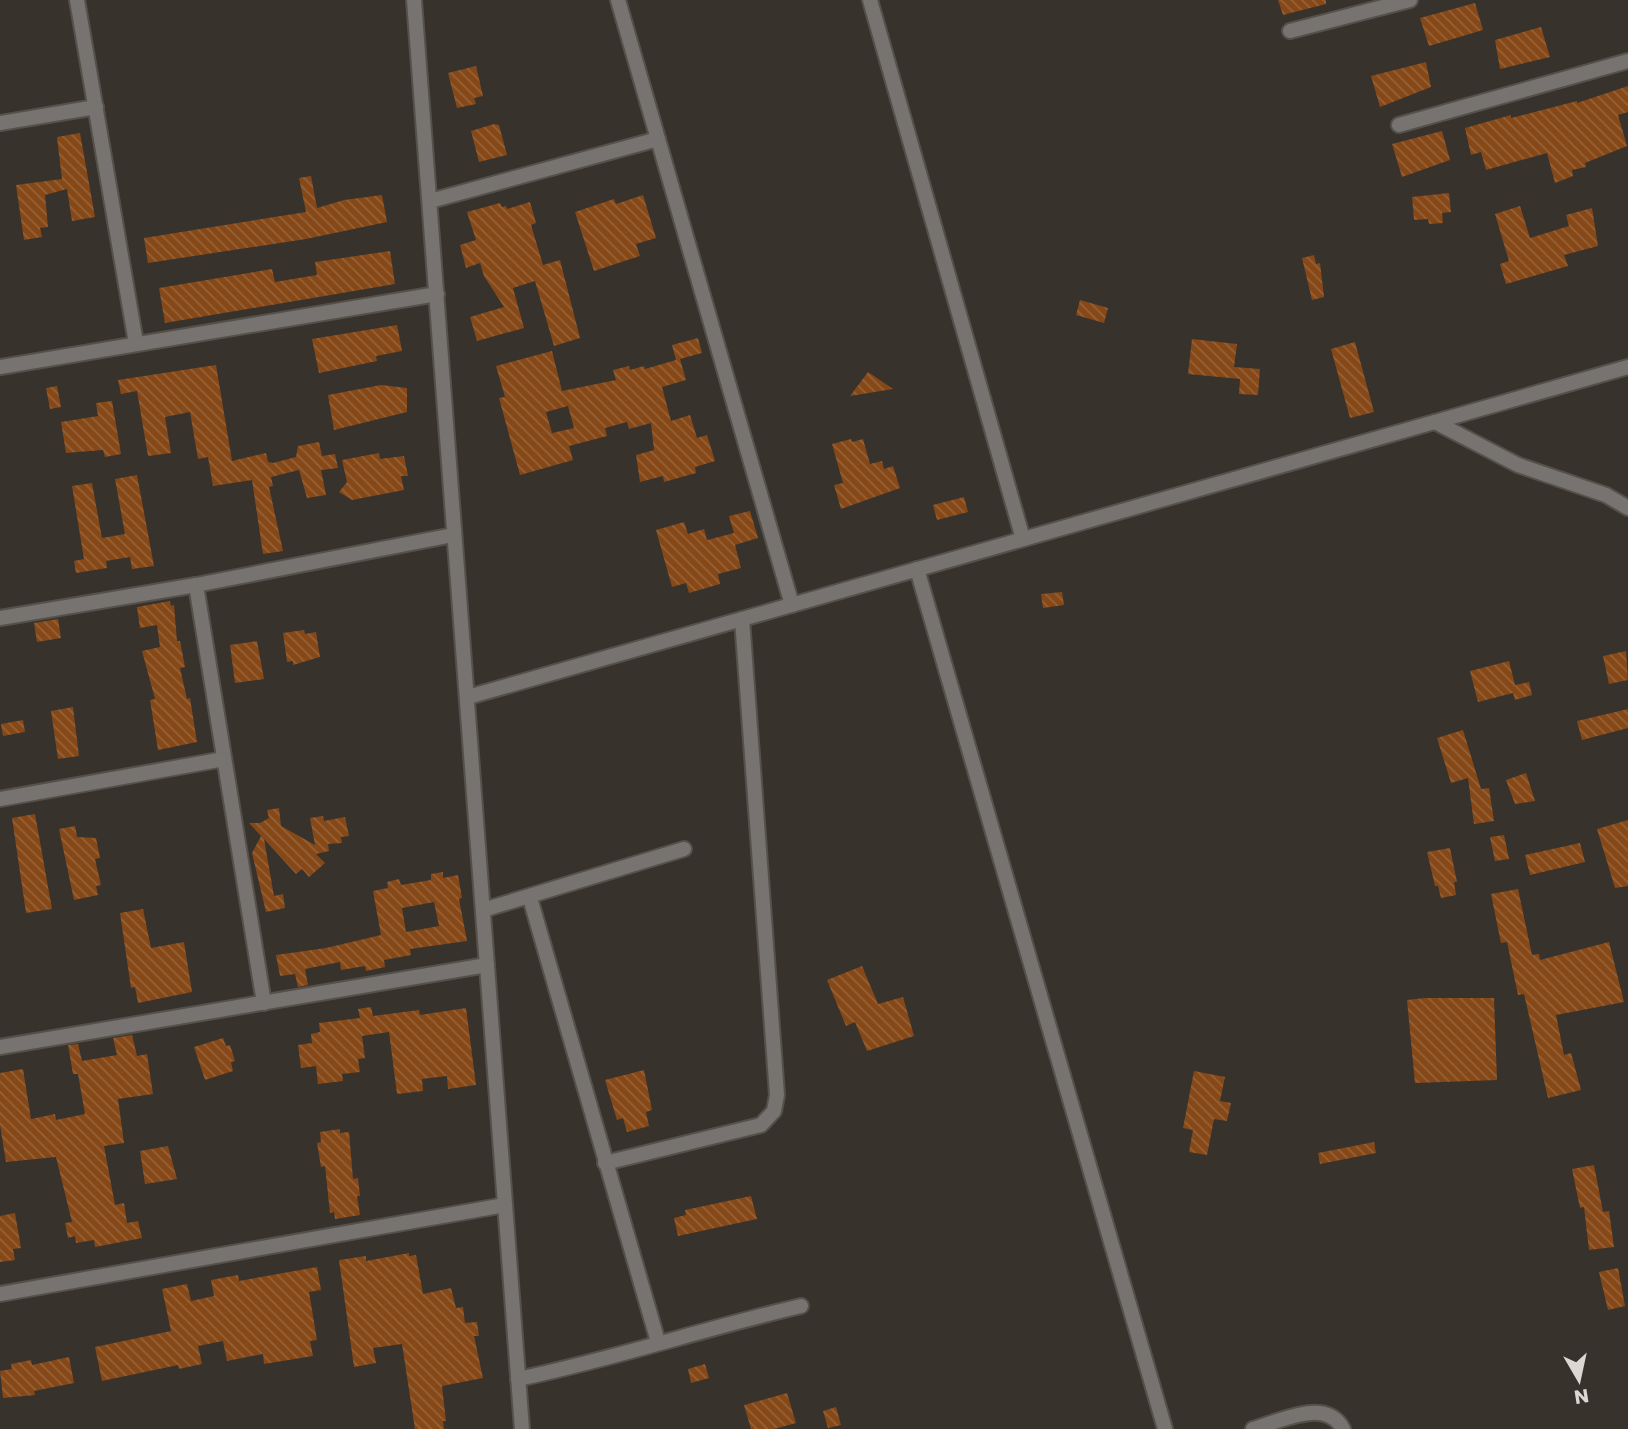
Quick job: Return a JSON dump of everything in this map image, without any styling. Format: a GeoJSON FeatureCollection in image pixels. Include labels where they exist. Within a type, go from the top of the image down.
{"type":"FeatureCollection","features":[{"type":"Feature","properties":{"kind":"street"},"geometry":{"type":"LineString","coordinates":[[77,0],[136,343]]}},
{"type":"Feature","properties":{"kind":"street"},"geometry":{"type":"LineString","coordinates":[[414,0],[522,1429]]}},
{"type":"Feature","properties":{"kind":"street"},"geometry":{"type":"LineString","coordinates":[[618,0],[792,605]]}},
{"type":"Feature","properties":{"kind":"street"},"geometry":{"type":"LineString","coordinates":[[870,0],[1023,539]]}},
{"type":"Feature","properties":{"kind":"street"},"geometry":{"type":"LineString","coordinates":[[1290,31],[1409,0]]}},
{"type":"Feature","properties":{"kind":"street"},"geometry":{"type":"LineString","coordinates":[[1399,125],[1628,61]]}},
{"type":"Feature","properties":{"kind":"street"},"geometry":{"type":"LineString","coordinates":[[0,123],[96,107]]}},
{"type":"Feature","properties":{"kind":"street"},"geometry":{"type":"LineString","coordinates":[[430,201],[658,139]]}},
{"type":"Feature","properties":{"kind":"street"},"geometry":{"type":"LineString","coordinates":[[0,367],[437,294]]}},
{"type":"Feature","properties":{"kind":"street"},"geometry":{"type":"LineString","coordinates":[[468,697],[1628,367]]}},
{"type":"Feature","properties":{"kind":"street"},"geometry":{"type":"LineString","coordinates":[[1435,422],[1518,465],[1606,495],[1628,508]]}},
{"type":"Feature","properties":{"kind":"street"},"geometry":{"type":"LineString","coordinates":[[0,618],[195,585],[453,536]]}},
{"type":"Feature","properties":{"kind":"street"},"geometry":{"type":"LineString","coordinates":[[917,569],[1165,1429]]}},
{"type":"Feature","properties":{"kind":"street"},"geometry":{"type":"LineString","coordinates":[[195,585],[264,1003]]}},
{"type":"Feature","properties":{"kind":"street"},"geometry":{"type":"LineString","coordinates":[[605,1163],[761,1125],[774,1111],[777,1095],[742,619]]}},
{"type":"Feature","properties":{"kind":"street"},"geometry":{"type":"LineString","coordinates":[[0,799],[224,759]]}},
{"type":"Feature","properties":{"kind":"street"},"geometry":{"type":"LineString","coordinates":[[483,910],[530,898],[684,849]]}},
{"type":"Feature","properties":{"kind":"street"},"geometry":{"type":"LineString","coordinates":[[530,898],[659,1342]]}},
{"type":"Feature","properties":{"kind":"street"},"geometry":{"type":"LineString","coordinates":[[0,1047],[488,965]]}},
{"type":"Feature","properties":{"kind":"street"},"geometry":{"type":"LineString","coordinates":[[0,1294],[505,1205]]}},
{"type":"Feature","properties":{"kind":"street"},"geometry":{"type":"LineString","coordinates":[[518,1379],[622,1356],[659,1342],[801,1306]]}},
{"type":"Feature","properties":{"kind":"street"},"geometry":{"type":"LineString","coordinates":[[1253,1429],[1311,1413],[1327,1412],[1338,1419],[1343,1429]]}},
{"type":"Feature","properties":{"kind":"building"},"geometry":{"type":"Polygon","coordinates":[[[1278,0],[1326,0],[1326,4],[1283,15],[1278,0]]]}},
{"type":"Feature","properties":{"kind":"building"},"geometry":{"type":"Polygon","coordinates":[[[1475,3],[1483,30],[1429,46],[1420,18],[1475,3]]]}},
{"type":"Feature","properties":{"kind":"building"},"geometry":{"type":"Polygon","coordinates":[[[1541,27],[1550,57],[1500,69],[1495,40],[1541,27]]]}},
{"type":"Feature","properties":{"kind":"building"},"geometry":{"type":"Polygon","coordinates":[[[1426,62],[1431,87],[1380,107],[1371,76],[1426,62]]]}},
{"type":"Feature","properties":{"kind":"building"},"geometry":{"type":"Polygon","coordinates":[[[476,66],[483,96],[474,98],[476,104],[457,108],[448,73],[476,66]]]}},
{"type":"Feature","properties":{"kind":"building"},"geometry":{"type":"Polygon","coordinates":[[[1628,86],[1628,112],[1618,115],[1627,146],[1585,163],[1586,167],[1572,170],[1573,176],[1555,183],[1547,153],[1486,170],[1481,152],[1471,155],[1465,128],[1511,115],[1511,118],[1577,103],[1628,86]]]}},
{"type":"Feature","properties":{"kind":"building"},"geometry":{"type":"Polygon","coordinates":[[[499,125],[507,155],[479,162],[471,131],[499,125]]]}},
{"type":"Feature","properties":{"kind":"building"},"geometry":{"type":"Polygon","coordinates":[[[1442,131],[1450,160],[1402,177],[1392,144],[1442,131]]]}},
{"type":"Feature","properties":{"kind":"building"},"geometry":{"type":"Polygon","coordinates":[[[80,133],[95,217],[72,221],[67,189],[45,195],[48,227],[40,228],[42,237],[24,240],[16,185],[62,179],[57,137],[80,133]]]}},
{"type":"Feature","properties":{"kind":"building"},"geometry":{"type":"Polygon","coordinates":[[[311,176],[317,208],[344,200],[382,195],[387,222],[306,239],[148,263],[144,238],[306,212],[299,178],[311,176]]]}},
{"type":"Feature","properties":{"kind":"building"},"geometry":{"type":"Polygon","coordinates":[[[1449,193],[1451,212],[1442,213],[1443,223],[1429,224],[1428,219],[1414,220],[1412,197],[1449,193]]]}},
{"type":"Feature","properties":{"kind":"building"},"geometry":{"type":"Polygon","coordinates":[[[643,195],[656,238],[636,244],[640,256],[594,271],[575,212],[614,199],[616,204],[643,195]]]}},
{"type":"Feature","properties":{"kind":"building"},"geometry":{"type":"Polygon","coordinates":[[[530,202],[536,223],[531,225],[543,265],[560,260],[580,338],[554,346],[535,281],[513,288],[524,328],[477,341],[470,317],[504,307],[484,276],[480,263],[466,268],[460,245],[476,240],[467,212],[500,203],[507,209],[530,202]]]}},
{"type":"Feature","properties":{"kind":"building"},"geometry":{"type":"Polygon","coordinates":[[[1520,206],[1530,238],[1569,226],[1566,215],[1592,208],[1598,246],[1564,255],[1568,266],[1506,284],[1500,264],[1509,261],[1495,214],[1520,206]]]}},
{"type":"Feature","properties":{"kind":"building"},"geometry":{"type":"Polygon","coordinates":[[[390,251],[395,284],[165,323],[159,288],[272,269],[275,282],[317,275],[315,262],[390,251]]]}},
{"type":"Feature","properties":{"kind":"building"},"geometry":{"type":"Polygon","coordinates":[[[1314,255],[1316,264],[1320,263],[1324,297],[1312,300],[1302,258],[1314,255]]]}},
{"type":"Feature","properties":{"kind":"building"},"geometry":{"type":"Polygon","coordinates":[[[1080,300],[1108,308],[1104,323],[1076,315],[1080,300]]]}},
{"type":"Feature","properties":{"kind":"building"},"geometry":{"type":"Polygon","coordinates":[[[397,325],[402,351],[376,356],[377,361],[319,373],[312,339],[397,325]]]}},
{"type":"Feature","properties":{"kind":"building"},"geometry":{"type":"Polygon","coordinates":[[[698,338],[702,353],[680,359],[686,380],[662,387],[671,421],[690,415],[697,438],[707,435],[715,461],[695,467],[696,473],[664,482],[663,476],[640,482],[636,455],[654,450],[651,423],[629,429],[627,422],[605,428],[607,436],[569,446],[573,460],[520,475],[499,398],[505,397],[496,366],[552,351],[562,391],[616,380],[613,370],[629,366],[630,370],[644,366],[645,369],[676,360],[672,345],[698,338]],[[568,406],[546,412],[552,433],[574,428],[568,406]]]}},
{"type":"Feature","properties":{"kind":"building"},"geometry":{"type":"Polygon","coordinates":[[[1192,339],[1237,344],[1234,367],[1260,369],[1258,395],[1239,394],[1240,379],[1188,374],[1192,339]]]}},
{"type":"Feature","properties":{"kind":"building"},"geometry":{"type":"Polygon","coordinates":[[[1355,342],[1374,412],[1350,418],[1331,349],[1355,342]]]}},
{"type":"Feature","properties":{"kind":"building"},"geometry":{"type":"Polygon","coordinates":[[[216,365],[232,461],[266,453],[268,462],[273,463],[296,457],[298,446],[319,442],[322,456],[335,454],[338,468],[321,470],[326,495],[307,498],[299,470],[271,477],[273,486],[269,487],[283,551],[263,554],[252,480],[213,486],[208,457],[198,459],[190,412],[165,417],[171,453],[148,456],[137,391],[121,394],[118,380],[216,365]]]}},
{"type":"Feature","properties":{"kind":"building"},"geometry":{"type":"Polygon","coordinates":[[[868,372],[893,389],[850,396],[868,372]]]}},
{"type":"Feature","properties":{"kind":"building"},"geometry":{"type":"Polygon","coordinates":[[[381,385],[407,388],[407,412],[334,430],[328,395],[381,385]]]}},
{"type":"Feature","properties":{"kind":"building"},"geometry":{"type":"Polygon","coordinates":[[[57,386],[61,407],[50,409],[46,388],[57,386]]]}},
{"type":"Feature","properties":{"kind":"building"},"geometry":{"type":"Polygon","coordinates":[[[112,401],[121,454],[105,457],[103,450],[66,453],[61,422],[98,416],[96,403],[112,401]]]}},
{"type":"Feature","properties":{"kind":"building"},"geometry":{"type":"Polygon","coordinates":[[[851,439],[852,442],[863,439],[870,464],[882,461],[884,469],[893,466],[900,488],[841,509],[834,485],[843,483],[832,444],[851,439]]]}},
{"type":"Feature","properties":{"kind":"building"},"geometry":{"type":"Polygon","coordinates":[[[379,453],[380,459],[404,456],[408,476],[401,476],[404,490],[352,500],[339,492],[347,482],[342,460],[379,453]]]}},
{"type":"Feature","properties":{"kind":"building"},"geometry":{"type":"Polygon","coordinates":[[[137,475],[154,566],[132,569],[130,557],[106,561],[107,568],[76,573],[74,561],[84,559],[72,486],[92,483],[102,538],[125,534],[115,479],[137,475]]]}},
{"type":"Feature","properties":{"kind":"building"},"geometry":{"type":"Polygon","coordinates":[[[964,497],[968,512],[937,520],[933,505],[964,497]]]}},
{"type":"Feature","properties":{"kind":"building"},"geometry":{"type":"Polygon","coordinates":[[[750,511],[758,538],[735,545],[741,568],[718,574],[720,584],[689,593],[686,583],[672,587],[656,530],[684,522],[688,534],[704,529],[707,540],[734,533],[729,516],[750,511]]]}},
{"type":"Feature","properties":{"kind":"building"},"geometry":{"type":"Polygon","coordinates":[[[1062,592],[1064,605],[1043,608],[1041,594],[1062,592]]]}},
{"type":"Feature","properties":{"kind":"building"},"geometry":{"type":"Polygon","coordinates":[[[170,601],[171,606],[174,605],[177,641],[180,641],[185,667],[180,668],[187,699],[190,698],[197,742],[158,750],[150,700],[155,699],[142,651],[160,647],[157,625],[140,628],[137,607],[170,601]]]}},
{"type":"Feature","properties":{"kind":"building"},"geometry":{"type":"Polygon","coordinates":[[[58,619],[61,638],[37,642],[34,623],[58,619]]]}},
{"type":"Feature","properties":{"kind":"building"},"geometry":{"type":"Polygon","coordinates":[[[304,630],[305,634],[316,632],[320,657],[293,665],[293,661],[287,662],[283,633],[304,630]]]}},
{"type":"Feature","properties":{"kind":"building"},"geometry":{"type":"Polygon","coordinates":[[[257,641],[264,679],[235,683],[230,645],[257,641]]]}},
{"type":"Feature","properties":{"kind":"building"},"geometry":{"type":"Polygon","coordinates":[[[1626,651],[1628,680],[1609,684],[1603,656],[1626,651]]]}},
{"type":"Feature","properties":{"kind":"building"},"geometry":{"type":"Polygon","coordinates":[[[1509,661],[1515,685],[1529,682],[1532,695],[1515,700],[1513,693],[1478,702],[1470,671],[1509,661]]]}},
{"type":"Feature","properties":{"kind":"building"},"geometry":{"type":"Polygon","coordinates":[[[73,707],[79,756],[58,759],[51,711],[73,707]]]}},
{"type":"Feature","properties":{"kind":"building"},"geometry":{"type":"Polygon","coordinates":[[[1628,709],[1628,728],[1582,740],[1577,721],[1628,709]]]}},
{"type":"Feature","properties":{"kind":"building"},"geometry":{"type":"Polygon","coordinates":[[[23,720],[25,732],[3,736],[1,724],[23,720]]]}},
{"type":"Feature","properties":{"kind":"building"},"geometry":{"type":"Polygon","coordinates":[[[1463,730],[1481,789],[1489,788],[1494,821],[1474,824],[1468,778],[1451,783],[1437,738],[1463,730]]]}},
{"type":"Feature","properties":{"kind":"building"},"geometry":{"type":"Polygon","coordinates":[[[1526,773],[1535,801],[1515,804],[1506,780],[1526,773]]]}},
{"type":"Feature","properties":{"kind":"building"},"geometry":{"type":"Polygon","coordinates":[[[279,808],[281,826],[315,845],[310,818],[323,816],[324,821],[345,817],[349,836],[341,837],[342,843],[328,844],[329,851],[316,854],[325,863],[309,877],[302,869],[296,874],[264,839],[274,896],[283,894],[285,908],[266,912],[252,853],[261,836],[249,823],[260,823],[269,818],[267,810],[279,808]]]}},
{"type":"Feature","properties":{"kind":"building"},"geometry":{"type":"Polygon","coordinates":[[[35,814],[52,909],[26,913],[12,818],[35,814]]]}},
{"type":"Feature","properties":{"kind":"building"},"geometry":{"type":"Polygon","coordinates":[[[1628,820],[1628,886],[1615,888],[1597,829],[1628,820]]]}},
{"type":"Feature","properties":{"kind":"building"},"geometry":{"type":"Polygon","coordinates":[[[75,826],[77,837],[96,838],[100,858],[95,859],[101,885],[96,886],[98,895],[74,900],[59,829],[75,826]]]}},
{"type":"Feature","properties":{"kind":"building"},"geometry":{"type":"Polygon","coordinates":[[[1504,835],[1509,859],[1495,861],[1490,837],[1504,835]]]}},
{"type":"Feature","properties":{"kind":"building"},"geometry":{"type":"Polygon","coordinates":[[[1580,843],[1585,862],[1530,875],[1525,855],[1580,843]]]}},
{"type":"Feature","properties":{"kind":"building"},"geometry":{"type":"Polygon","coordinates":[[[1450,848],[1457,882],[1454,882],[1456,895],[1441,898],[1438,886],[1435,886],[1427,852],[1450,848]]]}},
{"type":"Feature","properties":{"kind":"building"},"geometry":{"type":"Polygon","coordinates":[[[443,872],[443,878],[458,875],[462,898],[459,899],[467,941],[410,949],[411,955],[384,960],[385,967],[366,971],[365,966],[341,970],[340,962],[305,969],[308,985],[298,987],[295,974],[280,976],[276,955],[326,948],[381,935],[373,891],[388,888],[387,882],[399,879],[401,885],[431,880],[431,874],[443,872]],[[434,902],[402,908],[406,932],[439,926],[434,902]]]}},
{"type":"Feature","properties":{"kind":"building"},"geometry":{"type":"Polygon","coordinates":[[[1518,889],[1532,955],[1539,954],[1540,960],[1609,942],[1624,1002],[1556,1015],[1564,1055],[1571,1053],[1581,1090],[1548,1098],[1524,994],[1518,995],[1507,942],[1501,943],[1491,894],[1518,889]]]}},
{"type":"Feature","properties":{"kind":"building"},"geometry":{"type":"Polygon","coordinates":[[[143,909],[151,948],[184,942],[192,992],[138,1003],[135,987],[131,988],[120,913],[143,909]]]}},
{"type":"Feature","properties":{"kind":"building"},"geometry":{"type":"Polygon","coordinates":[[[862,966],[878,1004],[903,997],[914,1036],[867,1051],[855,1022],[846,1026],[827,980],[862,966]]]}},
{"type":"Feature","properties":{"kind":"building"},"geometry":{"type":"Polygon","coordinates":[[[1494,998],[1497,1080],[1415,1083],[1407,1000],[1494,998]]]}},
{"type":"Feature","properties":{"kind":"building"},"geometry":{"type":"Polygon","coordinates":[[[371,1007],[373,1016],[419,1010],[420,1015],[466,1008],[476,1085],[448,1089],[447,1076],[422,1079],[423,1091],[397,1094],[389,1032],[362,1036],[365,1058],[358,1059],[360,1072],[342,1074],[343,1081],[318,1084],[316,1066],[301,1068],[298,1045],[312,1043],[311,1034],[320,1032],[319,1023],[360,1018],[358,1009],[371,1007]]]}},
{"type":"Feature","properties":{"kind":"building"},"geometry":{"type":"Polygon","coordinates":[[[132,1035],[137,1056],[147,1054],[153,1094],[118,1099],[124,1143],[104,1146],[115,1205],[124,1203],[127,1223],[138,1221],[142,1238],[95,1247],[94,1240],[76,1243],[75,1236],[68,1238],[65,1223],[72,1222],[56,1157],[6,1162],[0,1125],[0,1073],[23,1069],[31,1119],[55,1114],[56,1120],[85,1114],[78,1074],[73,1074],[68,1045],[78,1044],[82,1061],[117,1055],[113,1038],[132,1035]]]}},
{"type":"Feature","properties":{"kind":"building"},"geometry":{"type":"Polygon","coordinates":[[[223,1038],[226,1046],[230,1045],[235,1061],[231,1062],[233,1071],[205,1080],[194,1047],[223,1038]]]}},
{"type":"Feature","properties":{"kind":"building"},"geometry":{"type":"Polygon","coordinates":[[[644,1070],[652,1110],[646,1112],[649,1126],[627,1132],[623,1118],[617,1120],[605,1080],[644,1070]]]}},
{"type":"Feature","properties":{"kind":"building"},"geometry":{"type":"Polygon","coordinates":[[[1194,1071],[1225,1077],[1220,1101],[1231,1103],[1227,1121],[1214,1119],[1207,1155],[1189,1152],[1193,1130],[1183,1128],[1194,1071]]]}},
{"type":"Feature","properties":{"kind":"building"},"geometry":{"type":"Polygon","coordinates":[[[340,1129],[340,1133],[349,1132],[353,1179],[358,1178],[360,1215],[335,1219],[334,1212],[330,1213],[325,1166],[321,1167],[317,1143],[321,1142],[320,1132],[340,1129]]]}},
{"type":"Feature","properties":{"kind":"building"},"geometry":{"type":"Polygon","coordinates":[[[1374,1142],[1376,1153],[1320,1164],[1318,1153],[1374,1142]]]}},
{"type":"Feature","properties":{"kind":"building"},"geometry":{"type":"Polygon","coordinates":[[[168,1146],[177,1179],[145,1184],[140,1151],[168,1146]]]}},
{"type":"Feature","properties":{"kind":"building"},"geometry":{"type":"Polygon","coordinates":[[[1594,1165],[1603,1212],[1609,1211],[1614,1247],[1589,1250],[1584,1207],[1580,1208],[1572,1169],[1594,1165]]]}},
{"type":"Feature","properties":{"kind":"building"},"geometry":{"type":"Polygon","coordinates":[[[751,1196],[757,1219],[678,1236],[674,1218],[686,1215],[685,1210],[751,1196]]]}},
{"type":"Feature","properties":{"kind":"building"},"geometry":{"type":"Polygon","coordinates":[[[15,1213],[21,1248],[13,1249],[15,1260],[0,1262],[0,1216],[15,1213]]]}},
{"type":"Feature","properties":{"kind":"building"},"geometry":{"type":"Polygon","coordinates":[[[409,1253],[409,1256],[416,1255],[423,1294],[451,1288],[456,1308],[463,1307],[465,1323],[477,1322],[479,1336],[474,1336],[483,1378],[442,1386],[446,1421],[443,1421],[444,1429],[415,1429],[402,1344],[373,1348],[376,1363],[354,1367],[339,1260],[366,1256],[366,1261],[409,1253]]]}},
{"type":"Feature","properties":{"kind":"building"},"geometry":{"type":"Polygon","coordinates":[[[317,1267],[321,1290],[309,1292],[317,1340],[310,1341],[313,1356],[264,1364],[263,1354],[227,1361],[223,1341],[198,1346],[202,1364],[179,1369],[178,1365],[102,1381],[95,1347],[171,1331],[162,1289],[187,1284],[191,1301],[214,1296],[211,1280],[238,1275],[239,1281],[317,1267]]]}},
{"type":"Feature","properties":{"kind":"building"},"geometry":{"type":"Polygon","coordinates":[[[1618,1268],[1625,1306],[1608,1310],[1599,1272],[1618,1268]]]}},
{"type":"Feature","properties":{"kind":"building"},"geometry":{"type":"Polygon","coordinates":[[[69,1357],[74,1383],[34,1391],[35,1395],[3,1398],[0,1371],[12,1369],[11,1364],[31,1360],[32,1365],[69,1357]]]}},
{"type":"Feature","properties":{"kind":"building"},"geometry":{"type":"Polygon","coordinates":[[[705,1364],[709,1378],[691,1383],[688,1369],[705,1364]]]}},
{"type":"Feature","properties":{"kind":"building"},"geometry":{"type":"Polygon","coordinates":[[[787,1393],[796,1423],[774,1429],[751,1429],[744,1405],[787,1393]]]}},
{"type":"Feature","properties":{"kind":"building"},"geometry":{"type":"Polygon","coordinates":[[[836,1407],[841,1425],[828,1428],[823,1411],[836,1407]]]}}]}
